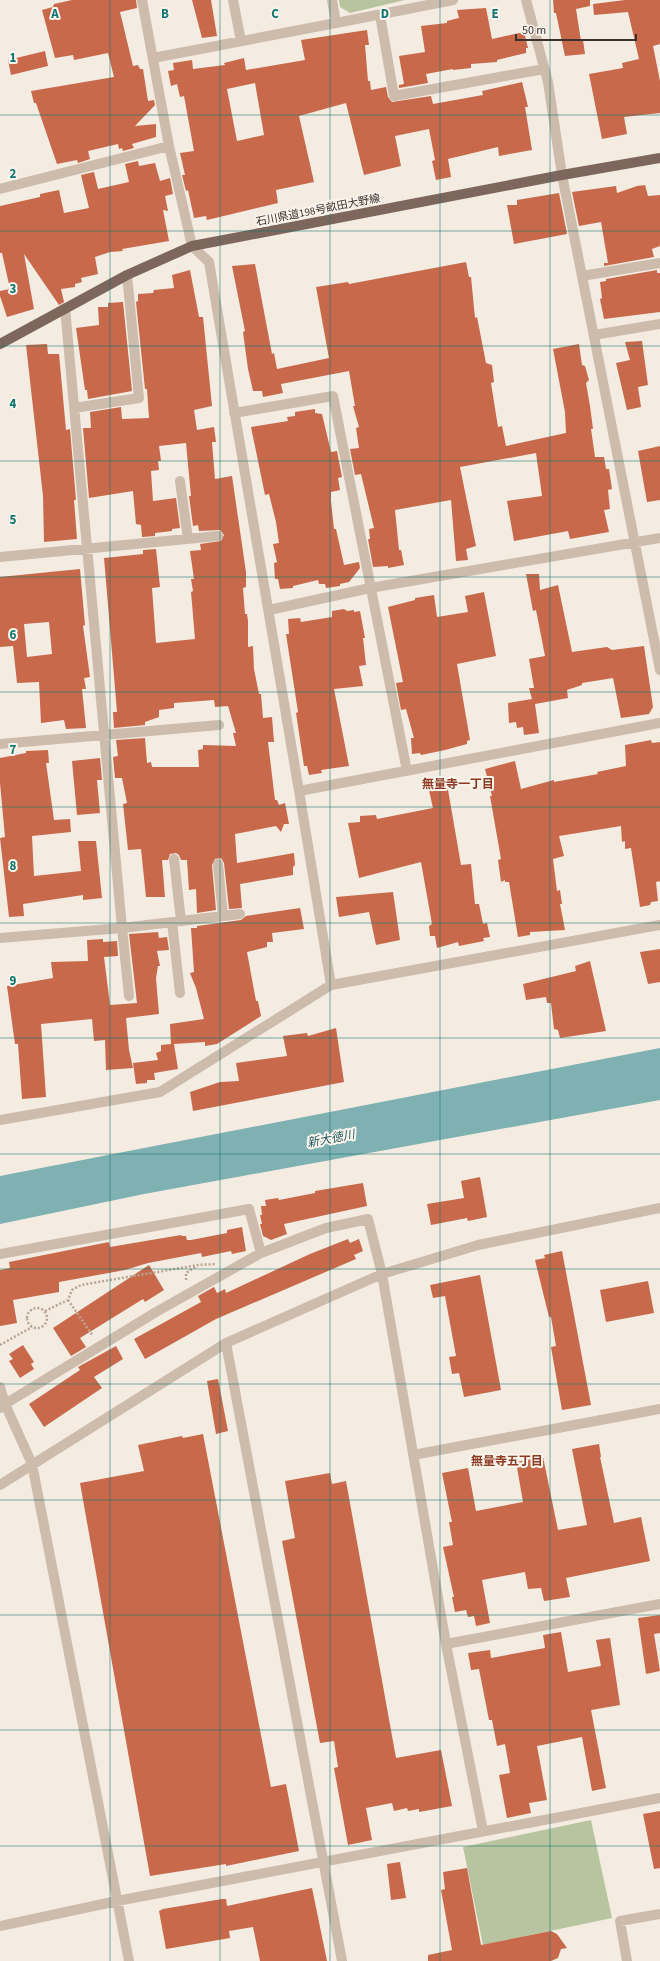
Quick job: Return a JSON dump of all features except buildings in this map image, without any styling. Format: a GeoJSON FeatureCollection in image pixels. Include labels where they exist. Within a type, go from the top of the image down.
{"type":"FeatureCollection","features":[{"type":"Feature","properties":{"kind":"main road","name":"石川県道198号畝田大野線"},"geometry":{"type":"LineString","coordinates":[[0,344],[127,275],[192,246],[562,175],[660,158]]}},
{"type":"Feature","properties":{"kind":"street"},"geometry":{"type":"LineString","coordinates":[[142,0],[169,146],[192,246],[210,262],[234,413],[331,985]]}},
{"type":"Feature","properties":{"kind":"street"},"geometry":{"type":"LineString","coordinates":[[233,0],[241,41]]}},
{"type":"Feature","properties":{"kind":"street"},"geometry":{"type":"LineString","coordinates":[[332,0],[336,23]]}},
{"type":"Feature","properties":{"kind":"street"},"geometry":{"type":"LineString","coordinates":[[153,58],[336,23],[431,2],[452,0]]}},
{"type":"Feature","properties":{"kind":"street"},"geometry":{"type":"LineString","coordinates":[[526,0],[544,69],[562,175],[660,670]]}},
{"type":"Feature","properties":{"kind":"street"},"geometry":{"type":"LineString","coordinates":[[380,14],[394,96],[544,69]]}},
{"type":"Feature","properties":{"kind":"street"},"geometry":{"type":"LineString","coordinates":[[0,189],[169,146]]}},
{"type":"Feature","properties":{"kind":"street"},"geometry":{"type":"LineString","coordinates":[[582,276],[660,263]]}},
{"type":"Feature","properties":{"kind":"street"},"geometry":{"type":"LineString","coordinates":[[74,408],[139,398],[127,275]]}},
{"type":"Feature","properties":{"kind":"street"},"geometry":{"type":"LineString","coordinates":[[65,308],[86,549],[129,996]]}},
{"type":"Feature","properties":{"kind":"street"},"geometry":{"type":"LineString","coordinates":[[594,335],[660,324]]}},
{"type":"Feature","properties":{"kind":"street"},"geometry":{"type":"LineString","coordinates":[[234,413],[333,396],[407,771]]}},
{"type":"Feature","properties":{"kind":"street"},"geometry":{"type":"LineString","coordinates":[[180,481],[188,539]]}},
{"type":"Feature","properties":{"kind":"street"},"geometry":{"type":"LineString","coordinates":[[0,557],[218,536]]}},
{"type":"Feature","properties":{"kind":"street"},"geometry":{"type":"LineString","coordinates":[[268,610],[370,588],[660,538]]}},
{"type":"Feature","properties":{"kind":"street"},"geometry":{"type":"LineString","coordinates":[[299,791],[660,723]]}},
{"type":"Feature","properties":{"kind":"street"},"geometry":{"type":"LineString","coordinates":[[0,744],[219,725]]}},
{"type":"Feature","properties":{"kind":"street"},"geometry":{"type":"LineString","coordinates":[[174,859],[180,993]]}},
{"type":"Feature","properties":{"kind":"street"},"geometry":{"type":"LineString","coordinates":[[218,864],[223,916]]}},
{"type":"Feature","properties":{"kind":"street"},"geometry":{"type":"LineString","coordinates":[[0,938],[122,928],[240,914]]}},
{"type":"Feature","properties":{"kind":"street"},"geometry":{"type":"LineString","coordinates":[[0,1120],[160,1092],[331,985],[660,925]]}},
{"type":"Feature","properties":{"kind":"street"},"geometry":{"type":"LineString","coordinates":[[0,1485],[226,1344],[382,1274],[478,1245],[660,1208]]}},
{"type":"Feature","properties":{"kind":"street"},"geometry":{"type":"LineString","coordinates":[[0,1254],[249,1209],[261,1253]]}},
{"type":"Feature","properties":{"kind":"street"},"geometry":{"type":"LineString","coordinates":[[3,1406],[101,1346],[261,1253],[326,1228],[368,1219],[382,1274],[446,1644],[483,1831]]}},
{"type":"Feature","properties":{"kind":"street"},"geometry":{"type":"LineString","coordinates":[[226,1344],[342,1961]]}},
{"type":"Feature","properties":{"kind":"street"},"geometry":{"type":"LineString","coordinates":[[0,1387],[3,1406],[32,1464],[129,1961]]}},
{"type":"Feature","properties":{"kind":"street"},"geometry":{"type":"LineString","coordinates":[[413,1455],[660,1409]]}},
{"type":"Feature","properties":{"kind":"street"},"geometry":{"type":"LineString","coordinates":[[446,1644],[660,1604]]}},
{"type":"Feature","properties":{"kind":"street"},"geometry":{"type":"LineString","coordinates":[[0,1926],[117,1901],[660,1798]]}},
{"type":"Feature","properties":{"kind":"street"},"geometry":{"type":"LineString","coordinates":[[627,1961],[620,1921],[660,1914]]}},
{"type":"Feature","properties":{"kind":"path"},"geometry":{"type":"LineString","coordinates":[[32,1327],[26,1319],[27,1312],[36,1307],[45,1311],[68,1300],[72,1290],[81,1285],[198,1265]]}},
{"type":"Feature","properties":{"kind":"path"},"geometry":{"type":"LineString","coordinates":[[68,1300],[101,1346]]}},
{"type":"Feature","properties":{"kind":"path"},"geometry":{"type":"LineString","coordinates":[[0,1345],[32,1327],[39,1328],[45,1324],[47,1318],[45,1311]]}},
{"type":"Feature","properties":{"kind":"green space"},"geometry":{"type":"Polygon","coordinates":[[[339,0],[405,0],[350,13],[340,7],[339,0]]]}},
{"type":"Feature","properties":{"kind":"green space"},"geometry":{"type":"Polygon","coordinates":[[[591,1820],[612,1918],[483,1945],[463,1847],[591,1820]]]}},
{"type":"Feature","properties":{"kind":"water","name":"新大徳川"},"geometry":{"type":"Polygon","coordinates":[[[660,1048],[660,1100],[144,1194],[0,1224],[0,1176],[660,1048]]]}},
{"type":"Feature","properties":{"kind":"district","name":"無量寺一丁目"},"geometry":{"type":"Point","coordinates":[458,784]}},
{"type":"Feature","properties":{"kind":"district","name":"無量寺五丁目"},"geometry":{"type":"Point","coordinates":[507,1461]}}]}
